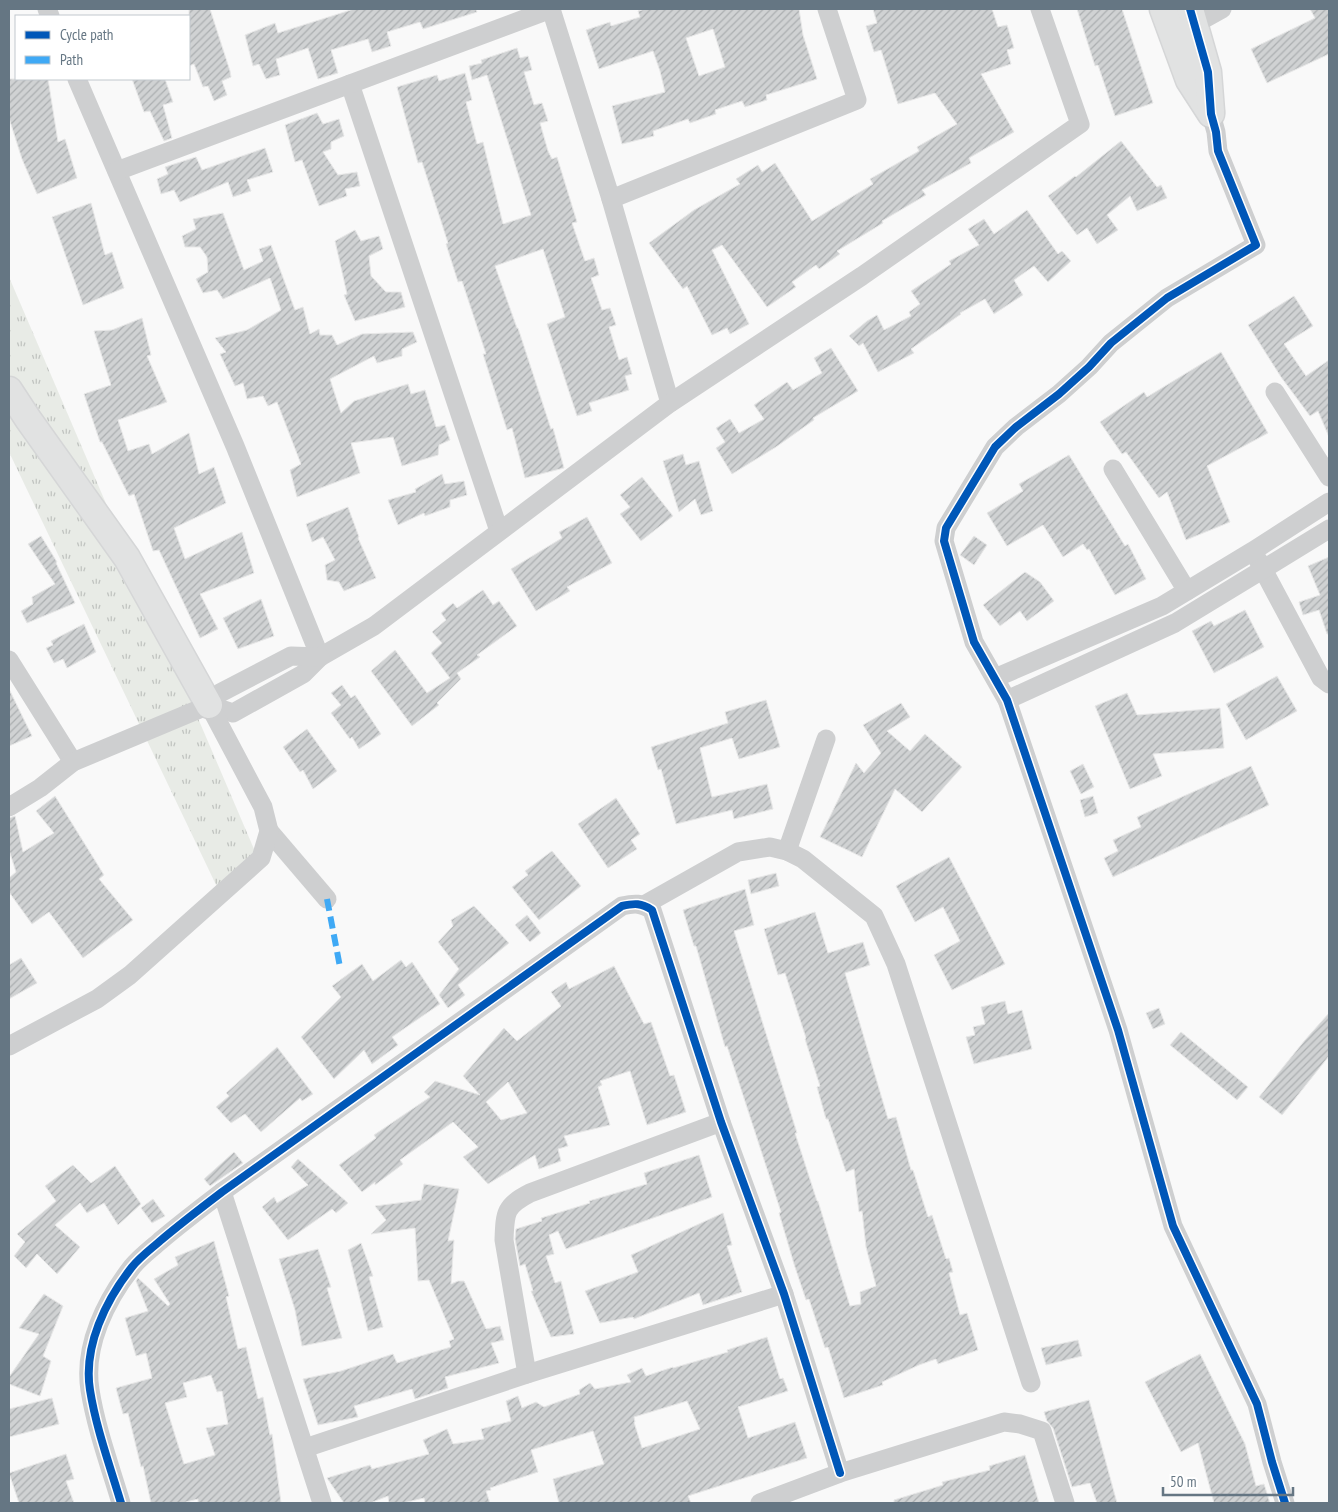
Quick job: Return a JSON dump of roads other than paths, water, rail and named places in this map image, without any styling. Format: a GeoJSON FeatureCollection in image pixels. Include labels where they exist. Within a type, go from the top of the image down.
{"type":"FeatureCollection","features":[{"type":"Feature","properties":{"kind":"street"},"geometry":{"type":"LineString","coordinates":[[117,171],[551,9],[611,199],[670,403]]}},
{"type":"Feature","properties":{"kind":"street"},"geometry":{"type":"LineString","coordinates":[[611,199],[857,100],[826,9]]}},
{"type":"Feature","properties":{"kind":"street"},"geometry":{"type":"LineString","coordinates":[[9,807],[40,788],[73,762],[210,705],[233,713],[303,674],[320,657],[374,626],[670,403],[862,276],[1080,124],[1040,9]]}},
{"type":"Feature","properties":{"kind":"street"},"geometry":{"type":"LineString","coordinates":[[1163,9],[1186,22],[1208,72],[1211,114],[1216,132],[1218,151],[1256,245],[1167,298],[1111,343],[1089,367],[1059,394],[995,447],[946,528],[944,541],[974,642],[1007,700],[1118,1030],[1173,1226],[1257,1404],[1285,1503]]}},
{"type":"Feature","properties":{"kind":"street"},"geometry":{"type":"LineString","coordinates":[[1186,22],[1222,9]]}},
{"type":"Feature","properties":{"kind":"street"},"geometry":{"type":"LineString","coordinates":[[77,80],[236,446],[320,657]]}},
{"type":"Feature","properties":{"kind":"street"},"geometry":{"type":"LineString","coordinates":[[350,84],[500,531]]}},
{"type":"Feature","properties":{"kind":"street"},"geometry":{"type":"LineString","coordinates":[[9,391],[128,558],[210,705],[263,807],[269,831],[327,899]]}},
{"type":"Feature","properties":{"kind":"street"},"geometry":{"type":"LineString","coordinates":[[1274,392],[1329,478]]}},
{"type":"Feature","properties":{"kind":"street"},"geometry":{"type":"LineString","coordinates":[[1113,469],[1187,591]]}},
{"type":"Feature","properties":{"kind":"street"},"geometry":{"type":"LineString","coordinates":[[995,678],[1162,606],[1254,551],[1329,502]]}},
{"type":"Feature","properties":{"kind":"street"},"geometry":{"type":"LineString","coordinates":[[1007,700],[1175,624],[1329,529]]}},
{"type":"Feature","properties":{"kind":"street"},"geometry":{"type":"LineString","coordinates":[[1254,551],[1321,678],[1329,684]]}},
{"type":"Feature","properties":{"kind":"street"},"geometry":{"type":"LineString","coordinates":[[9,660],[73,762]]}},
{"type":"Feature","properties":{"kind":"street"},"geometry":{"type":"LineString","coordinates":[[787,850],[826,739]]}},
{"type":"Feature","properties":{"kind":"street"},"geometry":{"type":"LineString","coordinates":[[9,1046],[97,999],[130,975],[262,858],[269,831]]}},
{"type":"Feature","properties":{"kind":"street"},"geometry":{"type":"LineString","coordinates":[[644,905],[738,852],[770,847],[787,850],[803,859],[874,916],[896,964],[1031,1383]]}},
{"type":"Feature","properties":{"kind":"street"},"geometry":{"type":"LineString","coordinates":[[121,1503],[96,1420],[89,1388],[89,1363],[98,1323],[132,1266],[189,1217],[222,1192],[622,906],[635,902],[652,910],[721,1122],[784,1294],[840,1473]]}},
{"type":"Feature","properties":{"kind":"street"},"geometry":{"type":"LineString","coordinates":[[527,1374],[504,1240],[504,1218],[515,1201],[530,1193],[721,1122]]}},
{"type":"Feature","properties":{"kind":"street"},"geometry":{"type":"LineString","coordinates":[[222,1192],[322,1503]]}},
{"type":"Feature","properties":{"kind":"street"},"geometry":{"type":"LineString","coordinates":[[305,1448],[527,1374],[784,1294]]}},
{"type":"Feature","properties":{"kind":"street"},"geometry":{"type":"LineString","coordinates":[[760,1503],[840,1473],[1004,1422],[1020,1424],[1042,1431],[1065,1503]]}}]}
